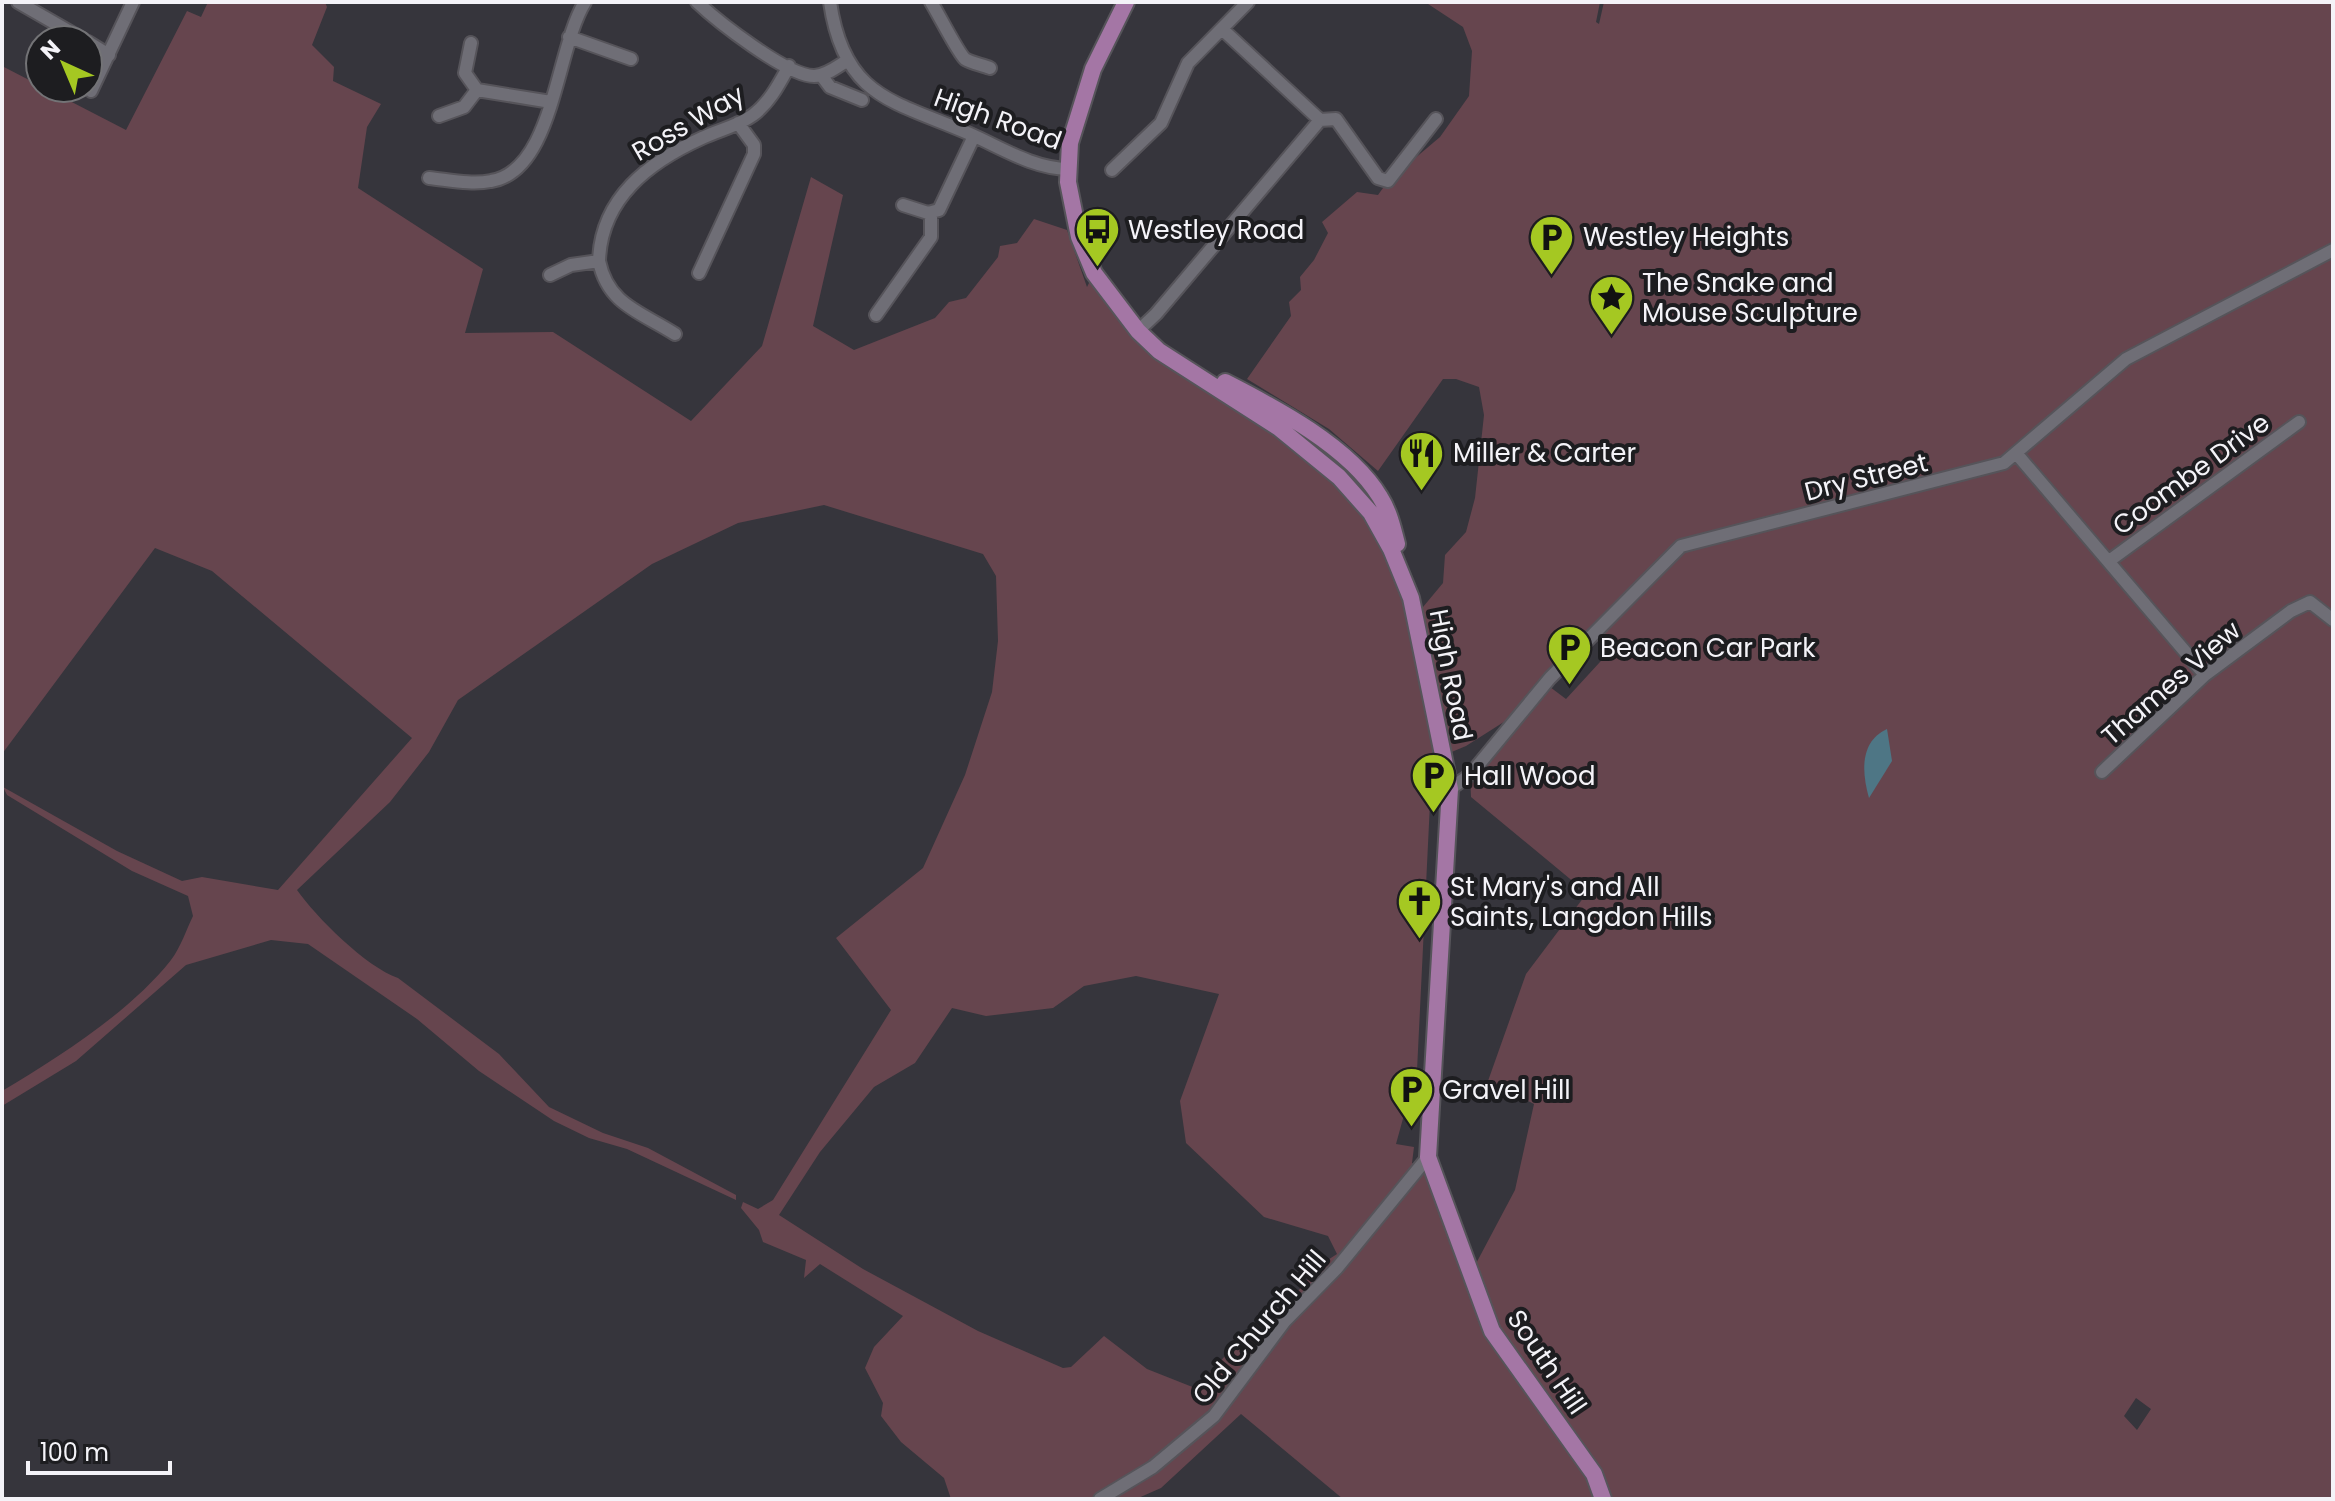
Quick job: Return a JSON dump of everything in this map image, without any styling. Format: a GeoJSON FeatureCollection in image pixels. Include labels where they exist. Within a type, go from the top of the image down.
{"type":"FeatureCollection","features":[{"type":"Feature","properties":{"kind":"main road"},"geometry":{"type":"LineString","coordinates":[[1068,169],[1072,134],[1087,85],[1126,2]]}},
{"type":"Feature","properties":{"kind":"main road","name":"High Road"},"geometry":{"type":"LineString","coordinates":[[1068,169],[1073,215],[1094,273],[1138,331],[1159,351],[1279,428],[1339,477],[1383,530],[1406,586],[1450,789],[1428,1157]]}},
{"type":"Feature","properties":{"kind":"main road","name":"South Hill"},"geometry":{"type":"LineString","coordinates":[[1428,1157],[1492,1331],[1594,1474],[1603,1499]]}},
{"type":"Feature","properties":{"kind":"street"},"geometry":{"type":"LineString","coordinates":[[18,2],[37,6],[62,24]]}},
{"type":"Feature","properties":{"kind":"street"},"geometry":{"type":"LineString","coordinates":[[104,65],[133,2]]}},
{"type":"Feature","properties":{"kind":"street"},"geometry":{"type":"LineString","coordinates":[[429,178],[489,182],[508,175],[533,150],[551,102],[569,37],[585,2]]}},
{"type":"Feature","properties":{"kind":"street"},"geometry":{"type":"LineString","coordinates":[[697,2],[733,33],[808,76],[821,75],[848,60]]}},
{"type":"Feature","properties":{"kind":"street","name":"High Road"},"geometry":{"type":"LineString","coordinates":[[830,2],[836,32],[848,60],[864,82],[892,103],[1034,163],[1068,169]]}},
{"type":"Feature","properties":{"kind":"street"},"geometry":{"type":"LineString","coordinates":[[931,2],[953,35],[957,49],[967,60],[990,68]]}},
{"type":"Feature","properties":{"kind":"street"},"geometry":{"type":"LineString","coordinates":[[1112,170],[1161,123],[1188,63],[1248,2]]}},
{"type":"Feature","properties":{"kind":"street"},"geometry":{"type":"LineString","coordinates":[[1222,29],[1320,120]]}},
{"type":"Feature","properties":{"kind":"street"},"geometry":{"type":"LineString","coordinates":[[569,37],[631,59]]}},
{"type":"Feature","properties":{"kind":"street"},"geometry":{"type":"LineString","coordinates":[[471,43],[465,73],[477,90],[551,102]]}},
{"type":"Feature","properties":{"kind":"street"},"geometry":{"type":"LineString","coordinates":[[104,52],[109,55]]}},
{"type":"Feature","properties":{"kind":"street","name":"Ross Way"},"geometry":{"type":"LineString","coordinates":[[599,261],[605,222],[631,182],[700,139],[738,123],[766,103],[789,66]]}},
{"type":"Feature","properties":{"kind":"street"},"geometry":{"type":"LineString","coordinates":[[821,75],[830,87],[862,100]]}},
{"type":"Feature","properties":{"kind":"street"},"geometry":{"type":"LineString","coordinates":[[439,116],[464,107],[477,90]]}},
{"type":"Feature","properties":{"kind":"street"},"geometry":{"type":"LineString","coordinates":[[1138,331],[1156,314],[1320,120],[1336,119],[1378,178],[1388,181],[1436,119]]}},
{"type":"Feature","properties":{"kind":"street"},"geometry":{"type":"LineString","coordinates":[[699,273],[754,154],[754,145],[738,123]]}},
{"type":"Feature","properties":{"kind":"street"},"geometry":{"type":"LineString","coordinates":[[931,213],[945,202],[974,136]]}},
{"type":"Feature","properties":{"kind":"street"},"geometry":{"type":"LineString","coordinates":[[903,205],[931,213]]}},
{"type":"Feature","properties":{"kind":"street"},"geometry":{"type":"LineString","coordinates":[[876,315],[931,237],[931,213]]}},
{"type":"Feature","properties":{"kind":"street","name":"Dry Street"},"geometry":{"type":"LineString","coordinates":[[1450,789],[1470,775],[1550,678],[1681,546],[2004,463],[2126,359],[2333,250]]}},
{"type":"Feature","properties":{"kind":"street"},"geometry":{"type":"LineString","coordinates":[[550,275],[571,265],[599,261],[607,286],[619,302],[675,334]]}},
{"type":"Feature","properties":{"kind":"street","name":"Coombe Drive"},"geometry":{"type":"LineString","coordinates":[[2109,561],[2299,422]]}},
{"type":"Feature","properties":{"kind":"street"},"geometry":{"type":"LineString","coordinates":[[2016,453],[2205,675]]}},
{"type":"Feature","properties":{"kind":"street","name":"Thames View"},"geometry":{"type":"LineString","coordinates":[[2102,772],[2205,675],[2291,611],[2310,602],[2333,620]]}},
{"type":"Feature","properties":{"kind":"street","name":"Old Church Hill"},"geometry":{"type":"LineString","coordinates":[[1100,1499],[1153,1467],[1214,1416],[1285,1321],[1337,1268],[1428,1157]]}},
{"type":"Feature","properties":{"kind":"shaded area"},"geometry":{"type":"Polygon","coordinates":[[[208,2],[325,2],[327,7],[312,45],[334,67],[333,81],[381,104],[367,127],[358,188],[483,269],[465,333],[553,332],[691,421],[762,346],[811,177],[843,195],[813,326],[854,350],[935,318],[949,302],[966,298],[998,257],[1000,246],[1017,243],[1034,219],[1067,230],[1087,287],[1094,273],[1138,331],[1279,428],[1371,513],[1418,625],[1423,607],[1443,583],[1445,555],[1466,532],[1475,498],[1484,415],[1479,387],[1456,379],[1443,379],[1378,471],[1329,429],[1247,379],[1291,316],[1289,302],[1301,290],[1300,277],[1314,260],[1328,233],[1322,222],[1357,192],[1378,195],[1388,181],[1440,137],[1469,96],[1472,51],[1463,27],[1425,2],[1600,2],[1596,22],[1599,24],[1604,2],[2333,2],[2333,1499],[1343,1499],[1241,1414],[1161,1488],[1136,1499],[951,1499],[944,1478],[901,1442],[881,1416],[883,1403],[865,1368],[874,1347],[903,1316],[820,1264],[804,1278],[806,1260],[763,1242],[759,1230],[741,1208],[743,1202],[758,1209],[773,1200],[891,1010],[836,938],[923,868],[965,775],[992,692],[998,641],[996,576],[983,554],[824,505],[738,523],[652,564],[458,700],[429,752],[390,802],[297,890],[316,914],[357,952],[398,978],[499,1054],[549,1107],[603,1133],[648,1148],[736,1195],[736,1200],[627,1149],[589,1138],[554,1121],[479,1071],[417,1019],[308,944],[271,940],[186,965],[76,1061],[2,1106],[2,1091],[47,1064],[135,998],[175,955],[193,916],[188,896],[132,871],[7,795],[3,787],[117,851],[182,881],[202,877],[278,890],[412,738],[212,571],[155,548],[2,754],[2,66],[24,77],[24,104],[76,104],[126,130],[187,11],[201,17],[208,2]],[[1592,635],[1518,713],[1466,746],[1423,764],[1430,803],[1415,1112],[1404,1115],[1396,1144],[1414,1147],[1412,1163],[1427,1170],[1471,1273],[1515,1190],[1534,1104],[1488,1081],[1526,974],[1587,893],[1471,797],[1470,775],[1546,684],[1566,699],[1611,650],[1592,635]],[[1136,976],[1084,986],[1053,1008],[986,1016],[952,1008],[915,1063],[874,1087],[820,1152],[779,1215],[863,1269],[978,1331],[1063,1368],[1071,1367],[1104,1336],[1147,1369],[1195,1388],[1257,1322],[1288,1303],[1320,1265],[1337,1254],[1328,1236],[1264,1217],[1186,1143],[1180,1101],[1219,994],[1136,976]],[[2136,1398],[2124,1416],[2137,1430],[2151,1409],[2136,1398]]]}},
{"type":"Feature","properties":{"kind":"water"},"geometry":{"type":"Polygon","coordinates":[[[1887,729],[1892,761],[1869,798],[1864,769],[1867,750],[1871,742],[1887,729]]]}},
{"type":"Feature","properties":{"kind":"place","name":"Westley Road"},"geometry":{"type":"Point","coordinates":[1097,269]}},
{"type":"Feature","properties":{"kind":"place","name":"Westley Heights"},"geometry":{"type":"Point","coordinates":[1552,276]}},
{"type":"Feature","properties":{"kind":"place","name":"The Snake and Mouse Sculpture"},"geometry":{"type":"Point","coordinates":[1611,337]}},
{"type":"Feature","properties":{"kind":"place","name":"Miller & Carter"},"geometry":{"type":"Point","coordinates":[1422,492]}},
{"type":"Feature","properties":{"kind":"place","name":"Beacon Car Park"},"geometry":{"type":"Point","coordinates":[1569,687]}},
{"type":"Feature","properties":{"kind":"place","name":"Hall Wood"},"geometry":{"type":"Point","coordinates":[1433,815]}},
{"type":"Feature","properties":{"kind":"place","name":"St Mary's and All Saints, Langdon Hills"},"geometry":{"type":"Point","coordinates":[1419,941]}},
{"type":"Feature","properties":{"kind":"place","name":"Gravel Hill"},"geometry":{"type":"Point","coordinates":[1411,1129]}}]}
